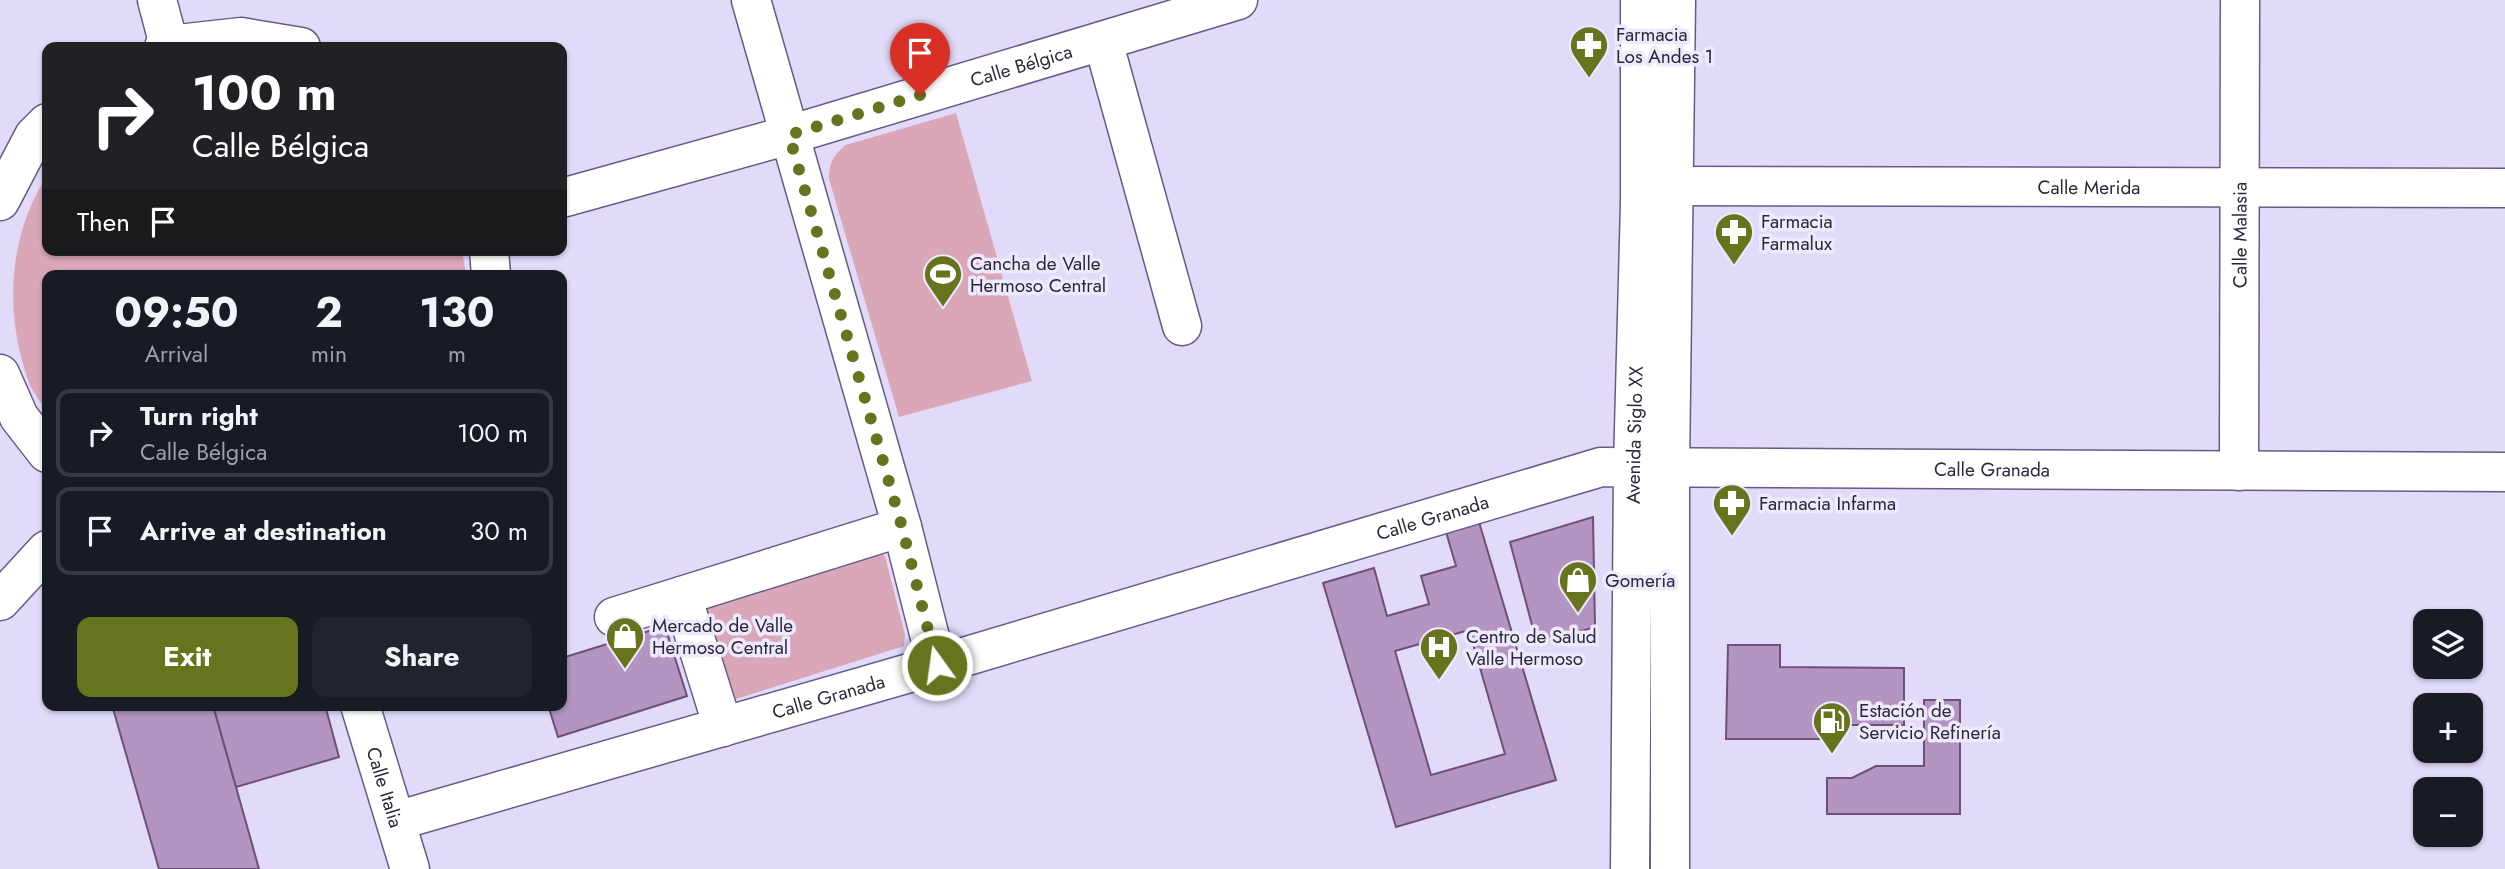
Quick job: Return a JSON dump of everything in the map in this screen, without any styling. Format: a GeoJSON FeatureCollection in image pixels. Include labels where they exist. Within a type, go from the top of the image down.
{"type":"FeatureCollection","features":[{"type":"Feature","properties":{"kind":"main road"},"geometry":{"type":"LineString","coordinates":[[157,0],[166,42]]}},
{"type":"Feature","properties":{"kind":"main road"},"geometry":{"type":"LineString","coordinates":[[751,0],[902,527],[937,665]]}},
{"type":"Feature","properties":{"kind":"main road","name":"Calle Bélgica"},"geometry":{"type":"LineString","coordinates":[[567,197],[789,135],[1238,0]]}},
{"type":"Feature","properties":{"kind":"main road","name":"Avenida Siglo XX"},"geometry":{"type":"LineString","coordinates":[[1640,0],[1640,204],[1670,869]]}},
{"type":"Feature","properties":{"kind":"main road","name":"Avenida Siglo XX"},"geometry":{"type":"LineString","coordinates":[[1630,869],[1651,467],[1674,186],[1676,0]]}},
{"type":"Feature","properties":{"kind":"main road","name":"Calle Malasia"},"geometry":{"type":"LineString","coordinates":[[2239,471],[2240,0]]}},
{"type":"Feature","properties":{"kind":"main road"},"geometry":{"type":"LineString","coordinates":[[200,42],[241,37],[271,42]]}},
{"type":"Feature","properties":{"kind":"main road"},"geometry":{"type":"LineString","coordinates":[[1103,41],[1182,326]]}},
{"type":"Feature","properties":{"kind":"main road"},"geometry":{"type":"LineString","coordinates":[[0,201],[34,136],[42,128]]}},
{"type":"Feature","properties":{"kind":"main road","name":"Calle Merida"},"geometry":{"type":"LineString","coordinates":[[1674,186],[2505,188]]}},
{"type":"Feature","properties":{"kind":"main road"},"geometry":{"type":"LineString","coordinates":[[0,374],[19,417],[42,447]]}},
{"type":"Feature","properties":{"kind":"main road","name":"Calle Granada"},"geometry":{"type":"LineString","coordinates":[[396,821],[937,665],[1601,467],[2505,472]]}},
{"type":"Feature","properties":{"kind":"main road"},"geometry":{"type":"LineString","coordinates":[[614,617],[902,527]]}},
{"type":"Feature","properties":{"kind":"main road"},"geometry":{"type":"LineString","coordinates":[[0,601],[42,555]]}},
{"type":"Feature","properties":{"kind":"main road"},"geometry":{"type":"LineString","coordinates":[[682,596],[723,727]]}},
{"type":"Feature","properties":{"kind":"main road","name":"Calle Italia"},"geometry":{"type":"LineString","coordinates":[[362,711],[410,869]]}},
{"type":"Feature","properties":{"kind":"shaded area"},"geometry":{"type":"Polygon","coordinates":[[[956,113],[1032,381],[899,417],[829,179],[830,168],[835,156],[846,145],[956,113]]]}},
{"type":"Feature","properties":{"kind":"shaded area"},"geometry":{"type":"Polygon","coordinates":[[[42,185],[42,256],[463,256],[465,270],[42,270],[42,404],[30,385],[22,359],[13,305],[17,251],[34,200],[42,185]]]}},
{"type":"Feature","properties":{"kind":"shaded area"},"geometry":{"type":"Polygon","coordinates":[[[879,551],[885,556],[905,635],[904,646],[733,700],[704,603],[879,551]]]}},
{"type":"Feature","properties":{"kind":"building"},"geometry":{"type":"Polygon","coordinates":[[[1593,517],[1595,627],[1537,644],[1510,542],[1593,517]]]}},
{"type":"Feature","properties":{"kind":"building","name":"Centro de Salud Valle Hermoso"},"geometry":{"type":"Polygon","coordinates":[[[1479,522],[1556,780],[1396,827],[1323,583],[1374,568],[1387,616],[1429,604],[1421,576],[1456,566],[1446,532],[1479,522]],[[1469,630],[1395,651],[1431,775],[1505,754],[1469,630]]]}},
{"type":"Feature","properties":{"kind":"building"},"geometry":{"type":"Polygon","coordinates":[[[665,626],[687,696],[558,737],[550,711],[567,711],[567,656],[665,626]]]}},
{"type":"Feature","properties":{"kind":"building"},"geometry":{"type":"Polygon","coordinates":[[[1728,645],[1780,645],[1780,667],[1904,668],[1904,725],[1824,725],[1824,739],[1726,739],[1728,645]]]}},
{"type":"Feature","properties":{"kind":"building"},"geometry":{"type":"Polygon","coordinates":[[[1924,700],[1960,700],[1960,814],[1827,814],[1827,778],[1852,778],[1876,766],[1924,766],[1924,700]]]}},
{"type":"Feature","properties":{"kind":"building"},"geometry":{"type":"Polygon","coordinates":[[[114,711],[215,711],[259,869],[159,869],[114,711]]]}},
{"type":"Feature","properties":{"kind":"building"},"geometry":{"type":"Polygon","coordinates":[[[215,711],[327,711],[339,757],[236,787],[215,711]]]}},
{"type":"Feature","properties":{"kind":"place","name":"Farmacia Los Andes 1"},"geometry":{"type":"Point","coordinates":[1589,79]}},
{"type":"Feature","properties":{"kind":"place","name":"Farmacia Farmalux"},"geometry":{"type":"Point","coordinates":[1734,266]}},
{"type":"Feature","properties":{"kind":"place","name":"Cancha de Valle Hermoso Central"},"geometry":{"type":"Point","coordinates":[943,308]}},
{"type":"Feature","properties":{"kind":"place","name":"Farmacia Infarma"},"geometry":{"type":"Point","coordinates":[1732,537]}},
{"type":"Feature","properties":{"kind":"place","name":"Gomería"},"geometry":{"type":"Point","coordinates":[1578,614]}},
{"type":"Feature","properties":{"kind":"place","name":"Mercado de Valle Hermoso Central"},"geometry":{"type":"Point","coordinates":[625,670]}},
{"type":"Feature","properties":{"kind":"place","name":"Centro de Salud Valle Hermoso"},"geometry":{"type":"Point","coordinates":[1439,681]}},
{"type":"Feature","properties":{"kind":"place","name":"Estación de Servicio Refinería"},"geometry":{"type":"Point","coordinates":[1832,755]}},
{"type":"Feature","properties":{"kind":"route"},"geometry":{"type":"LineString","coordinates":[[920,95],[789,135],[902,527],[937,665]]}}]}
